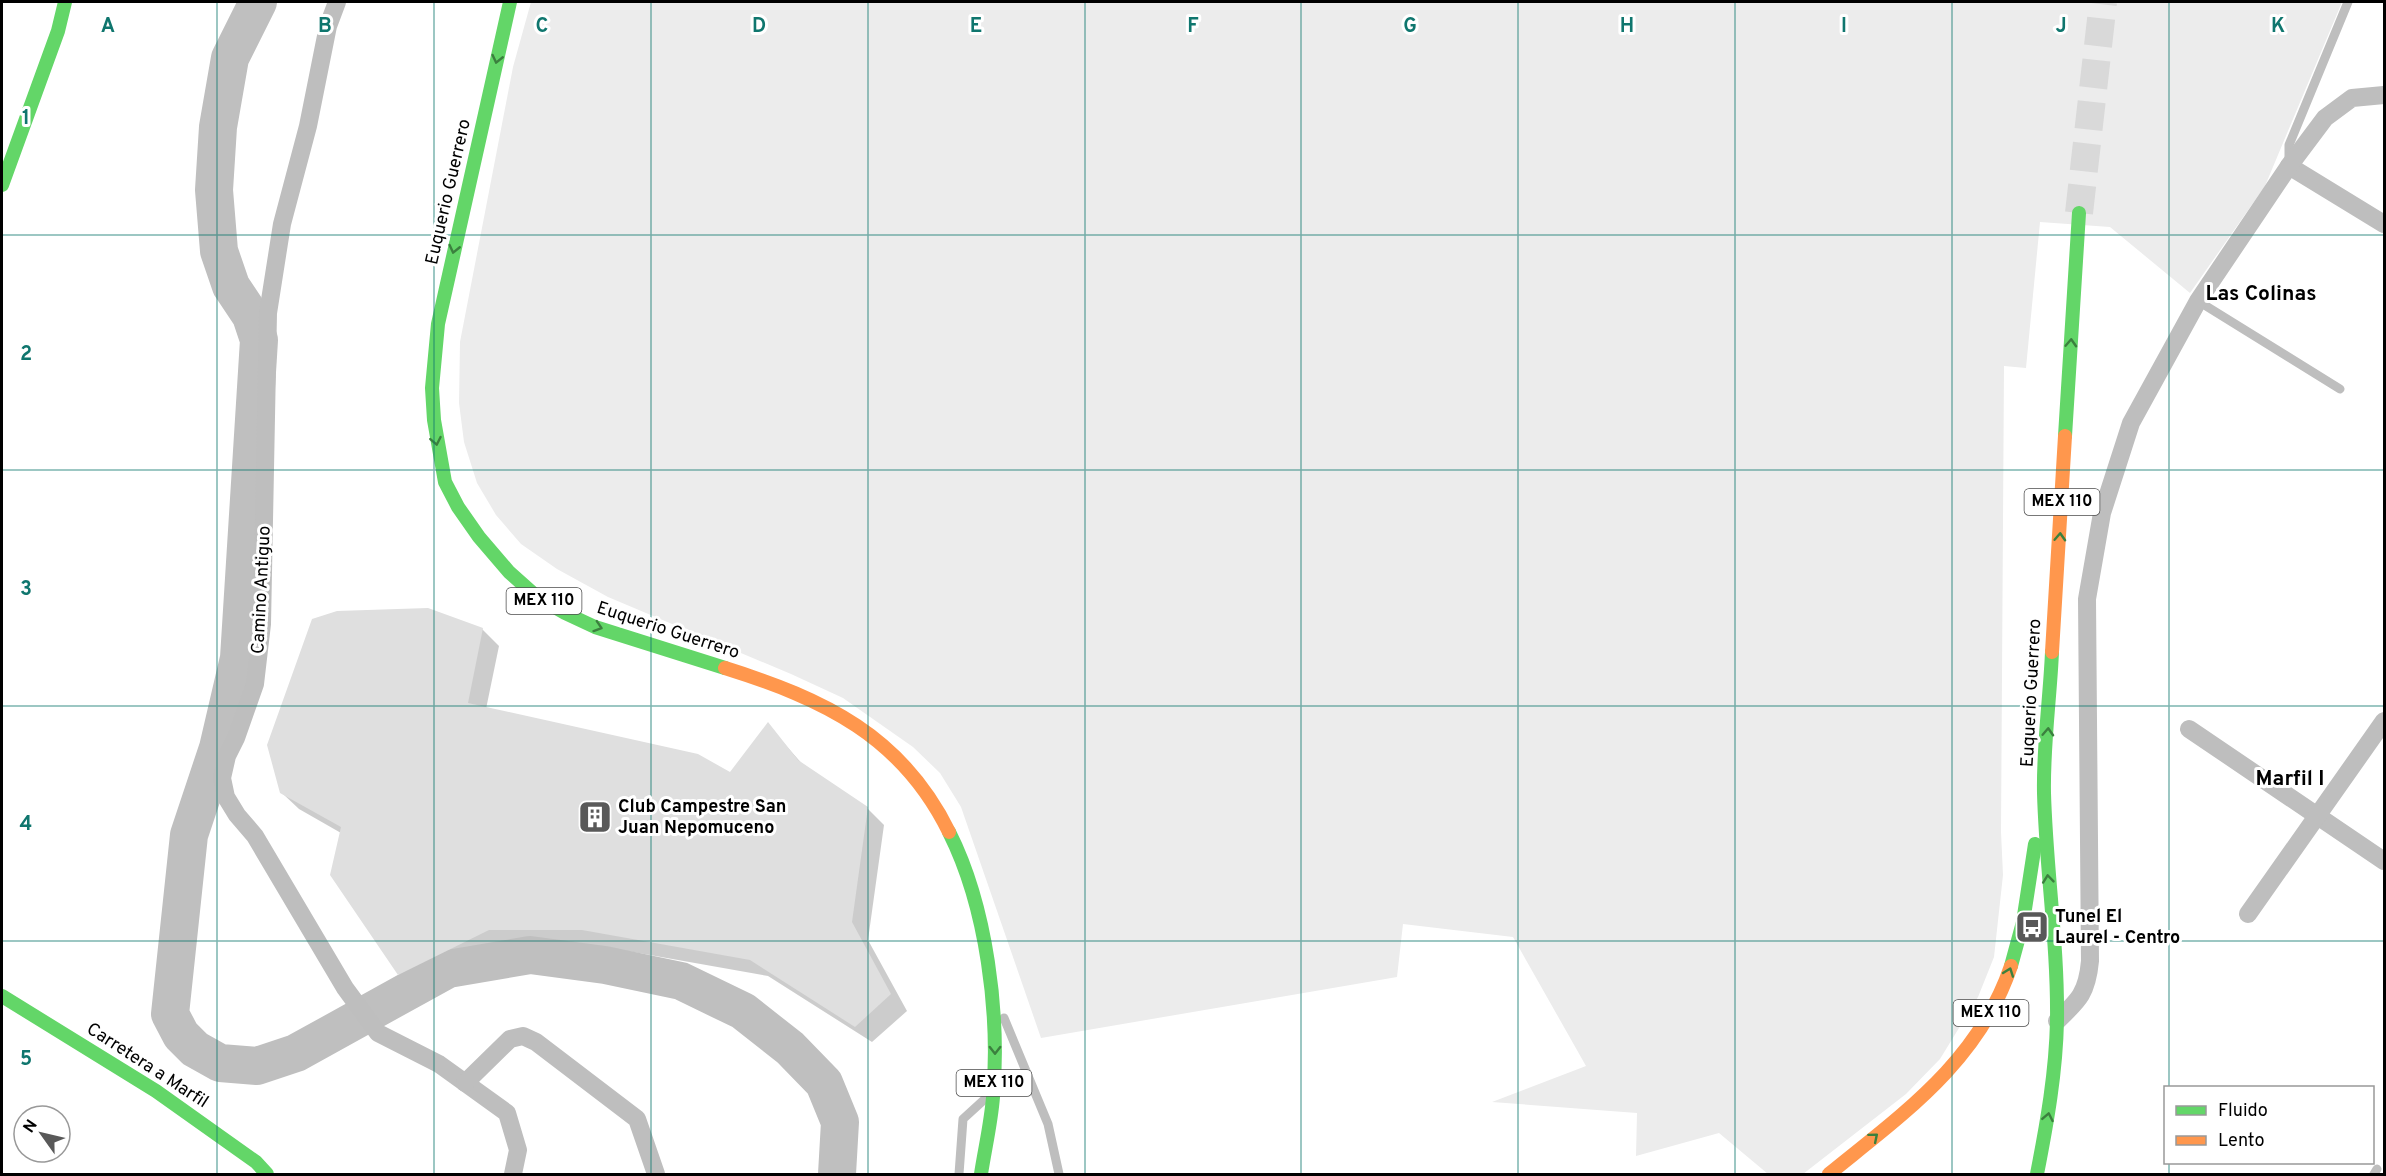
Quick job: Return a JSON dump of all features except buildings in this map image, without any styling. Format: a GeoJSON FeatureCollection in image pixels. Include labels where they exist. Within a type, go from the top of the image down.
{"type":"FeatureCollection","features":[{"type":"Feature","properties":{"kind":"main road"},"geometry":{"type":"LineString","coordinates":[[2,185],[57,31],[64,2]]}},
{"type":"Feature","properties":{"kind":"main road","name":"Euquerio Guerrero"},"geometry":{"type":"LineString","coordinates":[[510,2],[435,333],[431,392],[434,434],[445,482],[470,525],[501,563],[536,596],[583,623],[786,689],[835,714],[882,744],[915,776],[948,824],[967,878],[984,944],[992,991],[994,1091],[981,1174]]}},
{"type":"Feature","properties":{"kind":"main road","name":"Euquerio Guerrero"},"geometry":{"type":"LineString","coordinates":[[2037,1174],[2051,1101],[2057,1021],[2054,932],[2047,867],[2044,790],[2079,213]]}},
{"type":"Feature","properties":{"kind":"main road","name":"MEX 110"},"geometry":{"type":"LineString","coordinates":[[1829,1174],[1934,1084],[1960,1058],[1981,1031],[2001,991],[2018,946],[2025,916],[2044,790]]}},
{"type":"Feature","properties":{"kind":"main road","name":"Carretera a Marfil"},"geometry":{"type":"LineString","coordinates":[[2,996],[156,1091],[256,1162],[267,1174]]}},
{"type":"Feature","properties":{"kind":"street","name":"Camino Antiguo"},"geometry":{"type":"LineString","coordinates":[[337,2],[328,26],[308,126],[282,224],[270,302],[262,624],[255,684],[236,738],[227,756],[222,778],[226,797],[237,815],[255,836],[345,988],[378,1033],[439,1065],[507,1113],[518,1150],[513,1174]]}},
{"type":"Feature","properties":{"kind":"street"},"geometry":{"type":"LineString","coordinates":[[2057,1021],[2076,1003],[2088,984],[2090,961],[2087,599],[2102,513],[2131,423],[2198,301],[2289,166],[2325,118],[2352,98],[2383,93]]}},
{"type":"Feature","properties":{"kind":"street"},"geometry":{"type":"LineString","coordinates":[[2289,166],[2385,224]]}},
{"type":"Feature","properties":{"kind":"street"},"geometry":{"type":"LineString","coordinates":[[2248,914],[2385,721]]}},
{"type":"Feature","properties":{"kind":"street"},"geometry":{"type":"LineString","coordinates":[[2189,729],[2385,861]]}},
{"type":"Feature","properties":{"kind":"street"},"geometry":{"type":"LineString","coordinates":[[465,1083],[510,1039],[523,1036],[536,1042],[637,1119],[656,1174]]}},
{"type":"Feature","properties":{"kind":"lane"},"geometry":{"type":"LineString","coordinates":[[2289,166],[2289,145],[2348,2]]}},
{"type":"Feature","properties":{"kind":"lane"},"geometry":{"type":"LineString","coordinates":[[2198,301],[2340,389]]}},
{"type":"Feature","properties":{"kind":"lane"},"geometry":{"type":"LineString","coordinates":[[992,991],[1048,1124],[1059,1174]]}},
{"type":"Feature","properties":{"kind":"lane"},"geometry":{"type":"LineString","coordinates":[[959,1174],[963,1119],[994,1091]]}},
{"type":"Feature","properties":{"kind":"shaded area"},"geometry":{"type":"Polygon","coordinates":[[[531,2],[2342,2],[2265,186],[2190,293],[2110,227],[2040,222],[2026,368],[2004,366],[2001,832],[2003,875],[1994,957],[1978,997],[1940,1059],[1906,1094],[1803,1174],[1768,1174],[1719,1133],[1636,1156],[1637,1113],[1492,1102],[1586,1066],[1513,937],[1403,924],[1397,977],[1041,1038],[961,807],[940,773],[913,747],[843,698],[608,597],[557,569],[521,544],[496,515],[477,483],[464,442],[459,403],[460,342],[513,67],[531,2]]]}},
{"type":"Feature","properties":{"kind":"waterway"},"geometry":{"type":"LineString","coordinates":[[258,2],[230,58],[218,127],[214,190],[219,251],[231,286],[251,316],[259,340],[239,658],[218,748],[189,835],[170,1014],[181,1035],[195,1049],[220,1063],[257,1066],[296,1053],[448,969],[530,955],[605,965],[681,981],[743,1011],[790,1048],[824,1083],[840,1122],[837,1174]]}},
{"type":"Feature","properties":{"kind":"tunnel"},"geometry":{"type":"LineString","coordinates":[[2079,213],[2103,2]]}},
{"type":"Feature","properties":{"kind":"traffic: fast"},"geometry":{"type":"LineString","coordinates":[[2,185],[58,31],[65,2]]}},
{"type":"Feature","properties":{"kind":"traffic: fast"},"geometry":{"type":"LineString","coordinates":[[510,2],[438,324],[432,388],[434,420],[445,482],[458,507],[479,537],[509,572],[537,597],[595,627],[725,668]]}},
{"type":"Feature","properties":{"kind":"traffic: fast"},"geometry":{"type":"LineString","coordinates":[[2065,436],[2079,213]]}},
{"type":"Feature","properties":{"kind":"traffic: fast"},"geometry":{"type":"LineString","coordinates":[[2037,1174],[2050,1098],[2057,1021],[2056,964],[2044,793],[2052,652]]}},
{"type":"Feature","properties":{"kind":"traffic: fast"},"geometry":{"type":"LineString","coordinates":[[949,832],[973,894],[988,962],[992,997],[995,1065],[993,1097],[981,1174]]}},
{"type":"Feature","properties":{"kind":"traffic: fast"},"geometry":{"type":"LineString","coordinates":[[2011,966],[2023,922],[2035,844]]}},
{"type":"Feature","properties":{"kind":"traffic: fast"},"geometry":{"type":"LineString","coordinates":[[2,996],[156,1091],[256,1162],[267,1174]]}},
{"type":"Feature","properties":{"kind":"traffic: slow"},"geometry":{"type":"LineString","coordinates":[[2052,652],[2065,436]]}},
{"type":"Feature","properties":{"kind":"traffic: slow"},"geometry":{"type":"LineString","coordinates":[[725,668],[795,693],[827,708],[884,746],[908,770],[930,799],[949,832]]}},
{"type":"Feature","properties":{"kind":"traffic: slow"},"geometry":{"type":"LineString","coordinates":[[1829,1174],[1911,1106],[1959,1057],[1980,1030],[1997,1000],[2011,966]]}},
{"type":"Feature","properties":{"kind":"place","name":"Club Campestre San Juan Nepomuceno"},"geometry":{"type":"Point","coordinates":[595,817]}},
{"type":"Feature","properties":{"kind":"place","name":"Tunel El Laurel - Centro"},"geometry":{"type":"Point","coordinates":[2032,927]}},
{"type":"Feature","properties":{"kind":"district","name":"Las Colinas"},"geometry":{"type":"Point","coordinates":[2261,294]}},
{"type":"Feature","properties":{"kind":"district","name":"Marfil I"},"geometry":{"type":"Point","coordinates":[2290,779]}}]}
